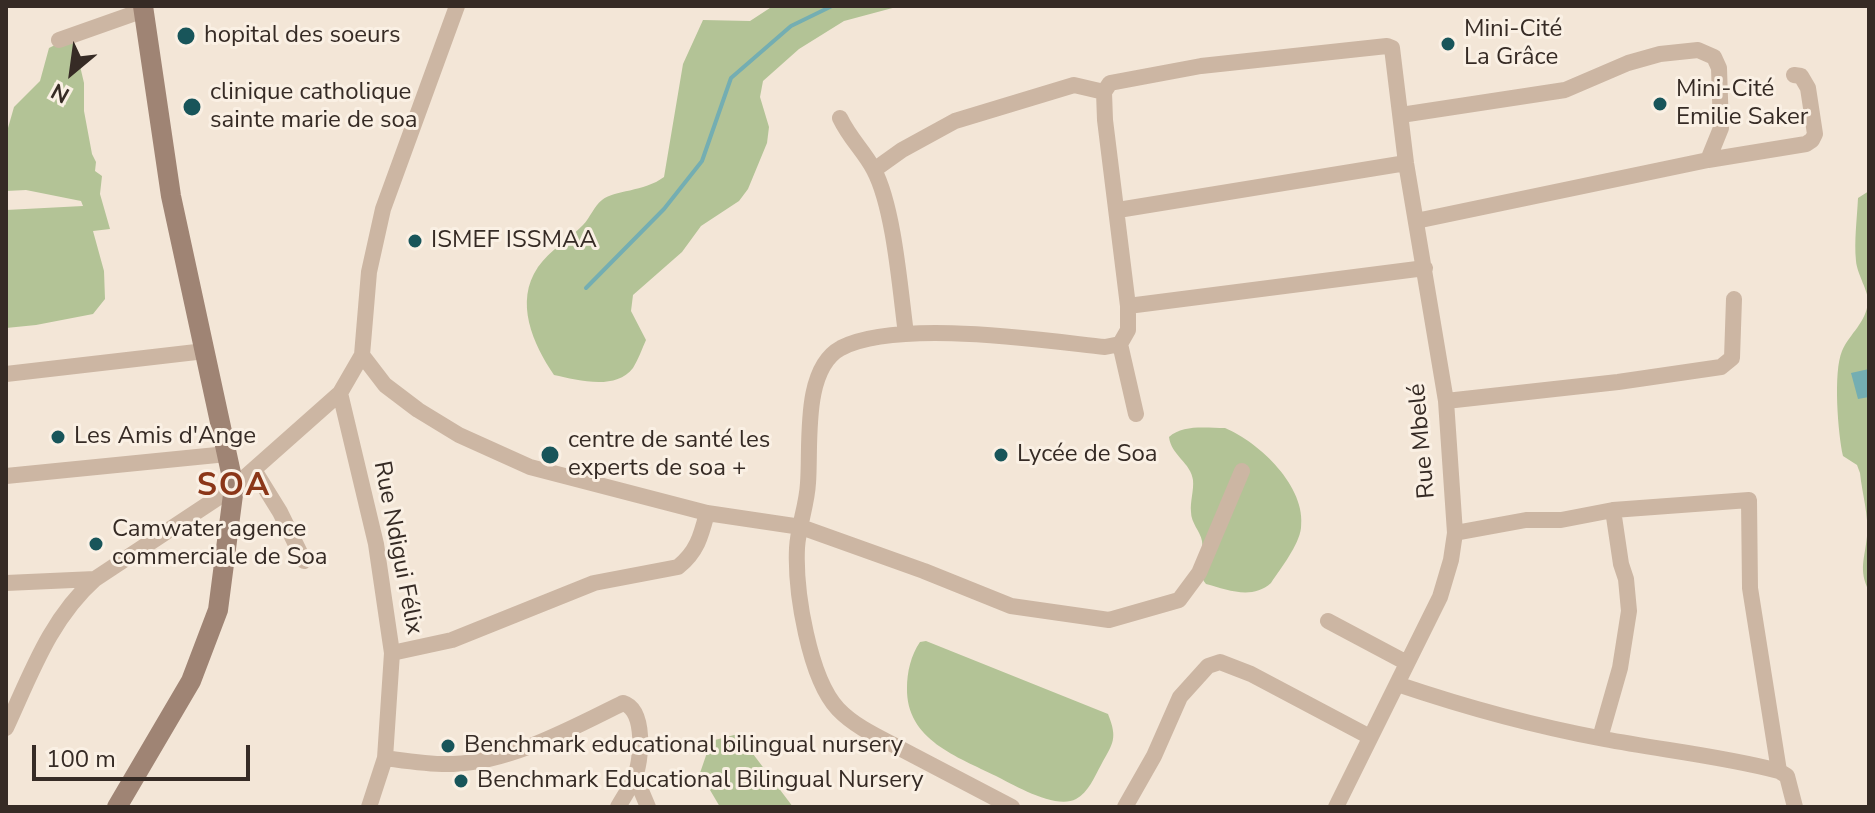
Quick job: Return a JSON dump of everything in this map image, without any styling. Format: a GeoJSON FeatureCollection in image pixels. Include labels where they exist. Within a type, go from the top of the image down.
{"type":"FeatureCollection","features":[{"type":"Feature","properties":{"kind":"street"},"geometry":{"type":"LineString","coordinates":[[6,728],[13,698],[47,637],[77,595],[95,579],[234,487],[340,393],[362,355],[369,272],[383,209],[457,6]]}},
{"type":"Feature","properties":{"kind":"street"},"geometry":{"type":"LineString","coordinates":[[59,40],[143,8],[171,196],[234,487],[218,610],[191,681],[117,807]]}},
{"type":"Feature","properties":{"kind":"street","name":"Rue Mbelé"},"geometry":{"type":"LineString","coordinates":[[1104,92],[1110,83],[1120,79],[1201,66],[1387,46],[1392,48],[1406,163],[1446,401],[1455,533],[1447,578],[1336,807]]}},
{"type":"Feature","properties":{"kind":"street"},"geometry":{"type":"LineString","coordinates":[[1401,115],[1565,90],[1628,63],[1660,54],[1698,50],[1714,57],[1719,68],[1721,128],[1708,160]]}},
{"type":"Feature","properties":{"kind":"street"},"geometry":{"type":"LineString","coordinates":[[1416,221],[1708,160],[1806,144],[1815,134],[1808,88],[1806,80],[1794,75]]}},
{"type":"Feature","properties":{"kind":"street"},"geometry":{"type":"LineString","coordinates":[[874,170],[902,150],[955,121],[1074,85],[1104,92],[1128,306],[1128,330],[1120,344],[1136,414]]}},
{"type":"Feature","properties":{"kind":"street"},"geometry":{"type":"LineString","coordinates":[[840,118],[853,144],[874,170],[893,240],[906,334]]}},
{"type":"Feature","properties":{"kind":"street"},"geometry":{"type":"LineString","coordinates":[[1118,210],[1406,163]]}},
{"type":"Feature","properties":{"kind":"street"},"geometry":{"type":"LineString","coordinates":[[1128,306],[1425,268]]}},
{"type":"Feature","properties":{"kind":"street"},"geometry":{"type":"LineString","coordinates":[[1446,401],[1721,367],[1732,358],[1734,299]]}},
{"type":"Feature","properties":{"kind":"street"},"geometry":{"type":"LineString","coordinates":[[1012,807],[863,728],[839,711],[823,690],[803,621],[797,582],[797,545],[808,487],[814,383],[824,363],[839,349],[864,340],[906,334],[1007,337],[1105,347],[1120,344]]}},
{"type":"Feature","properties":{"kind":"street"},"geometry":{"type":"LineString","coordinates":[[6,374],[205,351]]}},
{"type":"Feature","properties":{"kind":"street"},"geometry":{"type":"LineString","coordinates":[[362,355],[385,385],[418,410],[459,435],[555,475],[707,513],[801,527],[1011,606],[1109,620],[1179,600],[1199,573],[1242,471]]}},
{"type":"Feature","properties":{"kind":"street","name":"Rue Ndigui Félix"},"geometry":{"type":"LineString","coordinates":[[340,393],[376,544],[392,653],[385,758],[369,807]]}},
{"type":"Feature","properties":{"kind":"street"},"geometry":{"type":"LineString","coordinates":[[6,476],[227,454]]}},
{"type":"Feature","properties":{"kind":"street"},"geometry":{"type":"LineString","coordinates":[[254,470],[280,512],[304,561]]}},
{"type":"Feature","properties":{"kind":"street"},"geometry":{"type":"LineString","coordinates":[[1455,533],[1526,520],[1561,520],[1613,510],[1749,500],[1750,588],[1779,771]]}},
{"type":"Feature","properties":{"kind":"street"},"geometry":{"type":"LineString","coordinates":[[1600,738],[1620,668],[1629,611],[1613,510]]}},
{"type":"Feature","properties":{"kind":"street"},"geometry":{"type":"LineString","coordinates":[[392,653],[461,637],[594,583],[678,567],[689,559],[699,545],[707,513]]}},
{"type":"Feature","properties":{"kind":"street"},"geometry":{"type":"LineString","coordinates":[[6,583],[95,579]]}},
{"type":"Feature","properties":{"kind":"street"},"geometry":{"type":"LineString","coordinates":[[1328,621],[1407,663]]}},
{"type":"Feature","properties":{"kind":"street"},"geometry":{"type":"LineString","coordinates":[[1125,807],[1154,756],[1180,697],[1208,666],[1220,662],[1251,674],[1370,737]]}},
{"type":"Feature","properties":{"kind":"street"},"geometry":{"type":"LineString","coordinates":[[1397,684],[1458,704],[1600,738],[1779,771],[1787,776],[1795,807]]}},
{"type":"Feature","properties":{"kind":"street"},"geometry":{"type":"LineString","coordinates":[[385,758],[457,764],[490,757],[532,745],[623,703],[633,709],[639,723],[635,776],[618,807]]}},
{"type":"Feature","properties":{"kind":"street"},"geometry":{"type":"LineString","coordinates":[[635,776],[648,807]]}},
{"type":"Feature","properties":{"kind":"green space"},"geometry":{"type":"Polygon","coordinates":[[[773,6],[900,6],[844,21],[799,49],[763,81],[760,97],[769,127],[767,143],[748,189],[739,201],[701,226],[682,252],[633,295],[631,311],[646,340],[633,368],[616,380],[606,382],[554,375],[539,350],[529,322],[527,294],[538,267],[583,225],[602,200],[648,186],[664,177],[683,64],[703,20],[750,21],[773,6]]]}},
{"type":"Feature","properties":{"kind":"green space"},"geometry":{"type":"Polygon","coordinates":[[[73,36],[84,83],[84,111],[96,162],[95,171],[102,176],[100,194],[110,229],[93,231],[104,271],[105,299],[93,314],[6,328],[6,210],[83,206],[81,201],[26,190],[6,191],[6,135],[14,107],[40,81],[49,48],[73,36]]]}},
{"type":"Feature","properties":{"kind":"green space"},"geometry":{"type":"Polygon","coordinates":[[[1869,191],[1869,591],[1863,570],[1867,528],[1865,504],[1857,465],[1843,456],[1837,388],[1842,351],[1867,309],[1867,293],[1857,266],[1855,246],[1858,198],[1869,191]]]}},
{"type":"Feature","properties":{"kind":"green space"},"geometry":{"type":"Polygon","coordinates":[[[1188,428],[1225,428],[1252,444],[1278,468],[1289,482],[1301,513],[1300,535],[1293,549],[1271,583],[1256,591],[1231,591],[1206,584],[1203,579],[1200,568],[1202,541],[1191,516],[1193,480],[1169,437],[1188,428]]]}},
{"type":"Feature","properties":{"kind":"green space"},"geometry":{"type":"Polygon","coordinates":[[[926,641],[1108,714],[1113,741],[1084,793],[1068,802],[1035,795],[951,754],[925,734],[909,706],[907,688],[914,652],[920,642],[926,641]]]}},
{"type":"Feature","properties":{"kind":"green space"},"geometry":{"type":"Polygon","coordinates":[[[738,734],[793,807],[720,807],[700,773],[711,741],[738,734]]]}},
{"type":"Feature","properties":{"kind":"water"},"geometry":{"type":"Polygon","coordinates":[[[1869,369],[1869,397],[1858,399],[1851,373],[1869,369]]]}},
{"type":"Feature","properties":{"kind":"waterway"},"geometry":{"type":"LineString","coordinates":[[586,288],[664,209],[702,161],[731,78],[791,26],[832,6]]}},
{"type":"Feature","properties":{"kind":"place","name":"hopital des soeurs"},"geometry":{"type":"Point","coordinates":[186,36]}},
{"type":"Feature","properties":{"kind":"place","name":"Mini-Cité La Grâce"},"geometry":{"type":"Point","coordinates":[1448,44]}},
{"type":"Feature","properties":{"kind":"place","name":"Mini-Cité Emilie Saker"},"geometry":{"type":"Point","coordinates":[1660,104]}},
{"type":"Feature","properties":{"kind":"place","name":"clinique catholique sainte marie de soa"},"geometry":{"type":"Point","coordinates":[192,107]}},
{"type":"Feature","properties":{"kind":"place","name":"ISMEF ISSMAA"},"geometry":{"type":"Point","coordinates":[415,241]}},
{"type":"Feature","properties":{"kind":"place","name":"Les Amis d'Ange"},"geometry":{"type":"Point","coordinates":[58,437]}},
{"type":"Feature","properties":{"kind":"place","name":"centre de santé les experts de soa +"},"geometry":{"type":"Point","coordinates":[550,455]}},
{"type":"Feature","properties":{"kind":"place","name":"Lycée de Soa"},"geometry":{"type":"Point","coordinates":[1001,455]}},
{"type":"Feature","properties":{"kind":"place","name":"Camwater agence commerciale de Soa"},"geometry":{"type":"Point","coordinates":[96,544]}},
{"type":"Feature","properties":{"kind":"place","name":"Benchmark educational bilingual nursery"},"geometry":{"type":"Point","coordinates":[448,746]}},
{"type":"Feature","properties":{"kind":"place","name":"Benchmark Educational Bilingual Nursery"},"geometry":{"type":"Point","coordinates":[461,781]}},
{"type":"Feature","properties":{"kind":"district","name":"SOA"},"geometry":{"type":"Point","coordinates":[234,487]}}]}
